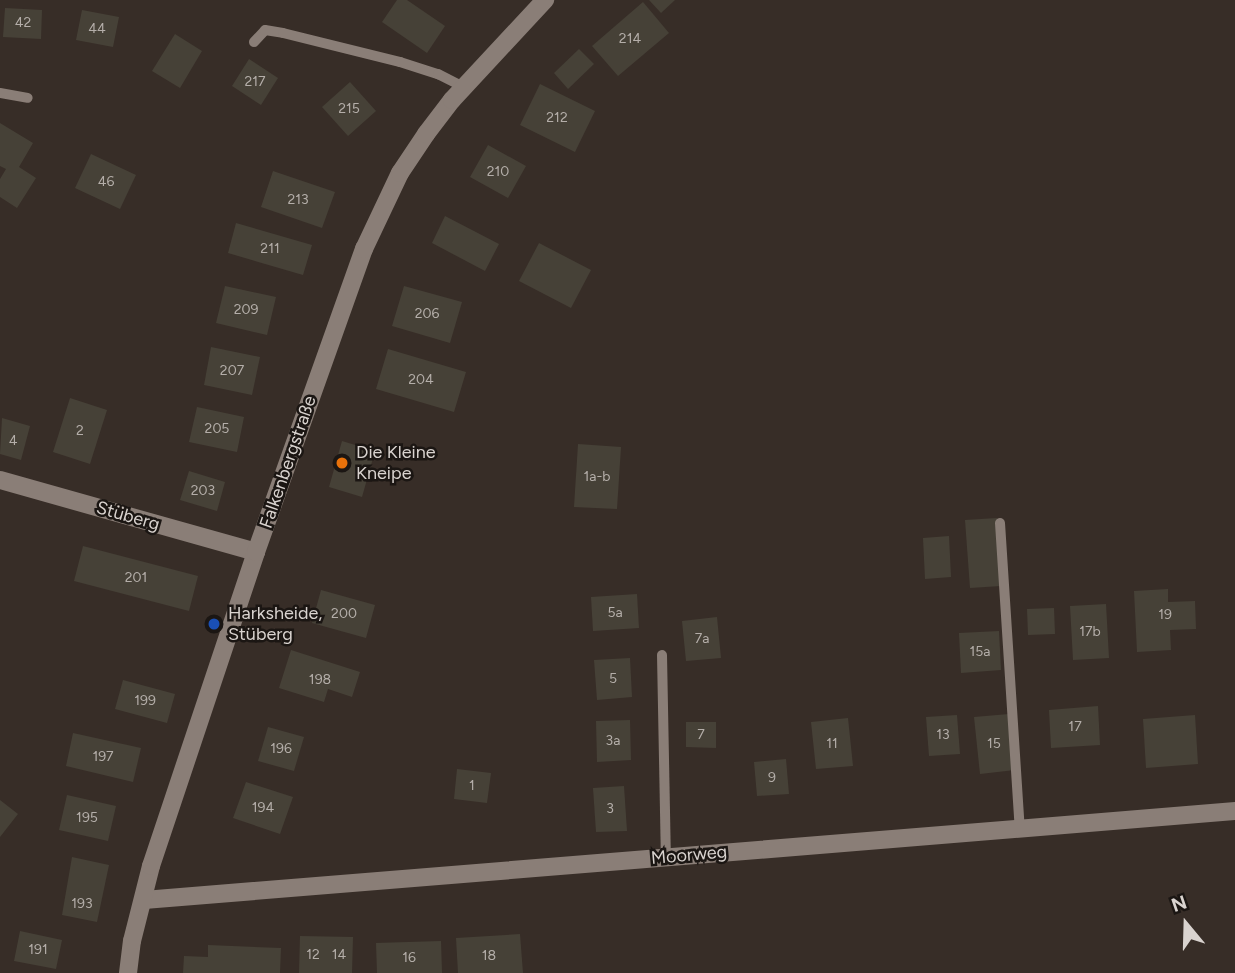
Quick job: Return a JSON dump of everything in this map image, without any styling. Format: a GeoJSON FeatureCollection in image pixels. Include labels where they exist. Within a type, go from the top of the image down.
{"type":"FeatureCollection","features":[{"type":"Feature","properties":{"kind":"street","name":"Falkenbergstraße"},"geometry":{"type":"LineString","coordinates":[[128,973],[132,941],[151,866],[256,552],[364,249],[400,173],[464,87],[545,0]]}},
{"type":"Feature","properties":{"kind":"street","name":"Stüberg"},"geometry":{"type":"LineString","coordinates":[[0,480],[256,552]]}},
{"type":"Feature","properties":{"kind":"street","name":"Moorweg"},"geometry":{"type":"LineString","coordinates":[[144,900],[1235,811]]}},
{"type":"Feature","properties":{"kind":"lane"},"geometry":{"type":"LineString","coordinates":[[254,42],[265,30],[283,33],[400,62],[438,74],[464,87]]}},
{"type":"Feature","properties":{"kind":"lane"},"geometry":{"type":"LineString","coordinates":[[0,93],[28,98]]}},
{"type":"Feature","properties":{"kind":"lane"},"geometry":{"type":"LineString","coordinates":[[1000,523],[1020,829]]}},
{"type":"Feature","properties":{"kind":"lane"},"geometry":{"type":"LineString","coordinates":[[662,655],[666,857]]}},
{"type":"Feature","properties":{"kind":"building"},"geometry":{"type":"Polygon","coordinates":[[[397,0],[407,0],[445,26],[427,53],[382,22],[397,0]]]}},
{"type":"Feature","properties":{"kind":"building"},"geometry":{"type":"Polygon","coordinates":[[[649,0],[675,0],[661,13],[649,0]]]}},
{"type":"Feature","properties":{"kind":"building"},"geometry":{"type":"Polygon","coordinates":[[[643,2],[669,33],[618,76],[592,46],[643,2]]]}},
{"type":"Feature","properties":{"kind":"building"},"geometry":{"type":"Polygon","coordinates":[[[5,8],[42,10],[41,39],[3,37],[5,8]]]}},
{"type":"Feature","properties":{"kind":"building"},"geometry":{"type":"Polygon","coordinates":[[[82,10],[119,17],[113,47],[76,40],[82,10]]]}},
{"type":"Feature","properties":{"kind":"building"},"geometry":{"type":"Polygon","coordinates":[[[175,34],[202,51],[180,88],[152,71],[175,34]]]}},
{"type":"Feature","properties":{"kind":"building"},"geometry":{"type":"Polygon","coordinates":[[[579,49],[594,64],[568,89],[554,73],[579,49]]]}},
{"type":"Feature","properties":{"kind":"building"},"geometry":{"type":"Polygon","coordinates":[[[249,59],[278,78],[261,105],[232,86],[249,59]]]}},
{"type":"Feature","properties":{"kind":"building"},"geometry":{"type":"Polygon","coordinates":[[[350,82],[376,111],[348,136],[322,107],[350,82]]]}},
{"type":"Feature","properties":{"kind":"building"},"geometry":{"type":"Polygon","coordinates":[[[540,84],[595,111],[575,152],[520,125],[540,84]]]}},
{"type":"Feature","properties":{"kind":"building"},"geometry":{"type":"Polygon","coordinates":[[[0,123],[33,143],[19,167],[36,178],[17,208],[0,197],[0,179],[6,169],[0,166],[0,123]]]}},
{"type":"Feature","properties":{"kind":"building"},"geometry":{"type":"Polygon","coordinates":[[[488,145],[526,166],[508,198],[470,177],[488,145]]]}},
{"type":"Feature","properties":{"kind":"building"},"geometry":{"type":"Polygon","coordinates":[[[91,154],[136,175],[120,209],[75,188],[91,154]]]}},
{"type":"Feature","properties":{"kind":"building"},"geometry":{"type":"Polygon","coordinates":[[[273,171],[335,192],[322,228],[261,207],[273,171]]]}},
{"type":"Feature","properties":{"kind":"building"},"geometry":{"type":"Polygon","coordinates":[[[445,216],[499,244],[485,271],[432,243],[445,216]]]}},
{"type":"Feature","properties":{"kind":"building"},"geometry":{"type":"Polygon","coordinates":[[[236,223],[312,245],[303,275],[228,253],[236,223]]]}},
{"type":"Feature","properties":{"kind":"building"},"geometry":{"type":"Polygon","coordinates":[[[539,243],[591,270],[571,308],[519,281],[539,243]]]}},
{"type":"Feature","properties":{"kind":"building"},"geometry":{"type":"Polygon","coordinates":[[[225,286],[276,297],[267,335],[216,323],[225,286]]]}},
{"type":"Feature","properties":{"kind":"building"},"geometry":{"type":"Polygon","coordinates":[[[404,286],[462,302],[450,343],[392,326],[404,286]]]}},
{"type":"Feature","properties":{"kind":"building"},"geometry":{"type":"Polygon","coordinates":[[[211,347],[260,357],[252,395],[204,385],[211,347]]]}},
{"type":"Feature","properties":{"kind":"building"},"geometry":{"type":"Polygon","coordinates":[[[388,349],[466,372],[454,412],[376,389],[388,349]]]}},
{"type":"Feature","properties":{"kind":"building"},"geometry":{"type":"Polygon","coordinates":[[[70,398],[107,410],[90,464],[53,452],[70,398]]]}},
{"type":"Feature","properties":{"kind":"building"},"geometry":{"type":"Polygon","coordinates":[[[197,407],[244,417],[237,452],[189,442],[197,407]]]}},
{"type":"Feature","properties":{"kind":"building"},"geometry":{"type":"Polygon","coordinates":[[[2,418],[30,426],[21,460],[0,454],[2,418]]]}},
{"type":"Feature","properties":{"kind":"building"},"geometry":{"type":"Polygon","coordinates":[[[342,441],[375,451],[362,497],[329,487],[342,441]]]}},
{"type":"Feature","properties":{"kind":"building"},"geometry":{"type":"Polygon","coordinates":[[[578,444],[621,447],[617,509],[574,507],[578,444]]]}},
{"type":"Feature","properties":{"kind":"building"},"geometry":{"type":"Polygon","coordinates":[[[189,471],[225,482],[217,511],[180,500],[189,471]]]}},
{"type":"Feature","properties":{"kind":"building"},"geometry":{"type":"Polygon","coordinates":[[[997,518],[1001,586],[970,588],[965,520],[997,518]]]}},
{"type":"Feature","properties":{"kind":"building"},"geometry":{"type":"Polygon","coordinates":[[[949,536],[951,577],[925,579],[923,538],[949,536]]]}},
{"type":"Feature","properties":{"kind":"building"},"geometry":{"type":"Polygon","coordinates":[[[83,546],[198,576],[189,611],[74,581],[83,546]]]}},
{"type":"Feature","properties":{"kind":"building"},"geometry":{"type":"Polygon","coordinates":[[[1168,589],[1168,602],[1195,601],[1196,629],[1170,630],[1171,650],[1137,652],[1134,591],[1168,589]]]}},
{"type":"Feature","properties":{"kind":"building"},"geometry":{"type":"Polygon","coordinates":[[[321,590],[375,605],[366,638],[312,623],[321,590]]]}},
{"type":"Feature","properties":{"kind":"building"},"geometry":{"type":"Polygon","coordinates":[[[637,594],[639,628],[593,631],[591,597],[637,594]]]}},
{"type":"Feature","properties":{"kind":"building"},"geometry":{"type":"Polygon","coordinates":[[[1106,604],[1109,658],[1073,660],[1070,606],[1106,604]]]}},
{"type":"Feature","properties":{"kind":"building"},"geometry":{"type":"Polygon","coordinates":[[[1054,608],[1055,634],[1028,635],[1027,609],[1054,608]]]}},
{"type":"Feature","properties":{"kind":"building"},"geometry":{"type":"Polygon","coordinates":[[[717,617],[721,658],[686,661],[682,621],[717,617]]]}},
{"type":"Feature","properties":{"kind":"building"},"geometry":{"type":"Polygon","coordinates":[[[999,631],[1001,670],[961,673],[959,633],[999,631]]]}},
{"type":"Feature","properties":{"kind":"building"},"geometry":{"type":"Polygon","coordinates":[[[291,650],[360,672],[352,697],[328,689],[324,702],[279,688],[291,650]]]}},
{"type":"Feature","properties":{"kind":"building"},"geometry":{"type":"Polygon","coordinates":[[[630,658],[632,697],[597,700],[594,660],[630,658]]]}},
{"type":"Feature","properties":{"kind":"building"},"geometry":{"type":"Polygon","coordinates":[[[123,680],[175,694],[167,723],[115,709],[123,680]]]}},
{"type":"Feature","properties":{"kind":"building"},"geometry":{"type":"Polygon","coordinates":[[[1098,706],[1100,745],[1051,748],[1049,710],[1098,706]]]}},
{"type":"Feature","properties":{"kind":"building"},"geometry":{"type":"Polygon","coordinates":[[[1009,714],[1015,770],[980,774],[974,717],[1009,714]]]}},
{"type":"Feature","properties":{"kind":"building"},"geometry":{"type":"Polygon","coordinates":[[[957,715],[960,754],[929,756],[926,717],[957,715]]]}},
{"type":"Feature","properties":{"kind":"building"},"geometry":{"type":"Polygon","coordinates":[[[1195,715],[1198,764],[1146,768],[1143,719],[1195,715]]]}},
{"type":"Feature","properties":{"kind":"building"},"geometry":{"type":"Polygon","coordinates":[[[848,718],[853,766],[816,769],[811,722],[848,718]]]}},
{"type":"Feature","properties":{"kind":"building"},"geometry":{"type":"Polygon","coordinates":[[[630,720],[631,760],[597,762],[596,721],[630,720]]]}},
{"type":"Feature","properties":{"kind":"building"},"geometry":{"type":"Polygon","coordinates":[[[686,722],[716,722],[716,748],[686,747],[686,722]]]}},
{"type":"Feature","properties":{"kind":"building"},"geometry":{"type":"Polygon","coordinates":[[[268,727],[304,737],[294,771],[258,761],[268,727]]]}},
{"type":"Feature","properties":{"kind":"building"},"geometry":{"type":"Polygon","coordinates":[[[73,733],[141,748],[133,782],[66,766],[73,733]]]}},
{"type":"Feature","properties":{"kind":"building"},"geometry":{"type":"Polygon","coordinates":[[[786,759],[789,794],[757,796],[754,762],[786,759]]]}},
{"type":"Feature","properties":{"kind":"building"},"geometry":{"type":"Polygon","coordinates":[[[457,769],[491,773],[487,803],[454,799],[457,769]]]}},
{"type":"Feature","properties":{"kind":"building"},"geometry":{"type":"Polygon","coordinates":[[[246,782],[293,797],[280,834],[233,818],[246,782]]]}},
{"type":"Feature","properties":{"kind":"building"},"geometry":{"type":"Polygon","coordinates":[[[624,786],[627,831],[596,832],[593,788],[624,786]]]}},
{"type":"Feature","properties":{"kind":"building"},"geometry":{"type":"Polygon","coordinates":[[[67,795],[116,806],[108,841],[59,830],[67,795]]]}},
{"type":"Feature","properties":{"kind":"building"},"geometry":{"type":"Polygon","coordinates":[[[0,800],[18,814],[0,837],[0,800]]]}},
{"type":"Feature","properties":{"kind":"building"},"geometry":{"type":"Polygon","coordinates":[[[72,857],[109,865],[97,922],[62,915],[72,857]]]}},
{"type":"Feature","properties":{"kind":"building"},"geometry":{"type":"Polygon","coordinates":[[[20,931],[62,940],[56,969],[14,961],[20,931]]]}},
{"type":"Feature","properties":{"kind":"building"},"geometry":{"type":"Polygon","coordinates":[[[520,934],[523,973],[458,973],[456,938],[520,934]]]}},
{"type":"Feature","properties":{"kind":"building"},"geometry":{"type":"Polygon","coordinates":[[[300,936],[353,937],[352,973],[299,973],[300,936]]]}},
{"type":"Feature","properties":{"kind":"building"},"geometry":{"type":"Polygon","coordinates":[[[441,941],[442,973],[377,973],[376,943],[441,941]]]}},
{"type":"Feature","properties":{"kind":"building"},"geometry":{"type":"Polygon","coordinates":[[[208,945],[281,948],[280,973],[183,973],[184,956],[208,957],[208,945]]]}},
{"type":"Feature","properties":{"kind":"place","name":"Die Kleine Kneipe"},"geometry":{"type":"Point","coordinates":[342,463]}},
{"type":"Feature","properties":{"kind":"place","name":"Harksheide, Stüberg"},"geometry":{"type":"Point","coordinates":[214,624]}}]}
